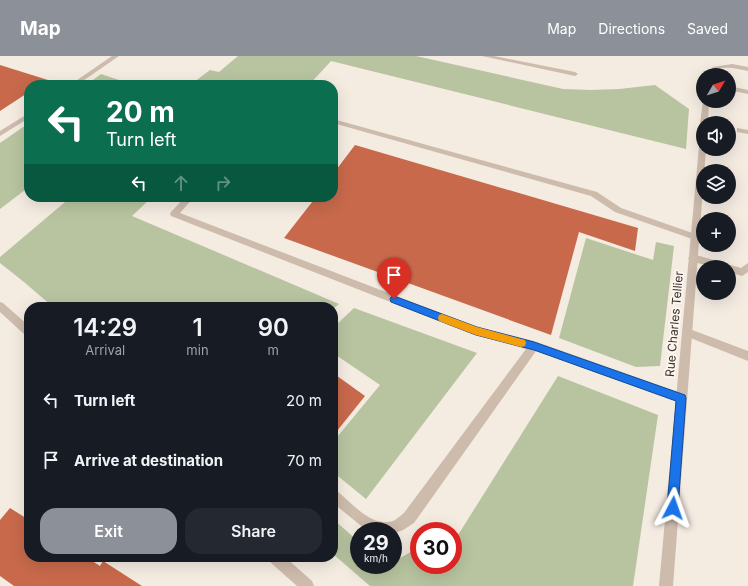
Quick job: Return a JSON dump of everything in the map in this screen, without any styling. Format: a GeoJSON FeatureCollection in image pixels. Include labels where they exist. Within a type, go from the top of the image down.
{"type":"FeatureCollection","features":[{"type":"Feature","properties":{"kind":"street"},"geometry":{"type":"LineString","coordinates":[[80,80],[116,56]]}},
{"type":"Feature","properties":{"kind":"street"},"geometry":{"type":"LineString","coordinates":[[485,56],[575,74]]}},
{"type":"Feature","properties":{"kind":"street"},"geometry":{"type":"LineString","coordinates":[[715,68],[726,66],[748,69]]}},
{"type":"Feature","properties":{"kind":"street"},"geometry":{"type":"LineString","coordinates":[[736,89],[748,92]]}},
{"type":"Feature","properties":{"kind":"street"},"geometry":{"type":"LineString","coordinates":[[0,134],[24,118]]}},
{"type":"Feature","properties":{"kind":"street"},"geometry":{"type":"LineString","coordinates":[[338,122],[594,194],[618,210],[695,237]]}},
{"type":"Feature","properties":{"kind":"street"},"geometry":{"type":"LineString","coordinates":[[740,130],[748,132]]}},
{"type":"Feature","properties":{"kind":"street","name":"Rue Charles Tellier"},"geometry":{"type":"LineString","coordinates":[[666,586],[701,156]]}},
{"type":"Feature","properties":{"kind":"street"},"geometry":{"type":"LineString","coordinates":[[185,202],[174,214],[476,331],[534,346],[681,398]]}},
{"type":"Feature","properties":{"kind":"street"},"geometry":{"type":"LineString","coordinates":[[693,258],[700,260]]}},
{"type":"Feature","properties":{"kind":"street"},"geometry":{"type":"LineString","coordinates":[[736,270],[742,272],[748,267]]}},
{"type":"Feature","properties":{"kind":"street"},"geometry":{"type":"LineString","coordinates":[[0,306],[24,328]]}},
{"type":"Feature","properties":{"kind":"street"},"geometry":{"type":"LineString","coordinates":[[687,332],[748,356]]}},
{"type":"Feature","properties":{"kind":"street"},"geometry":{"type":"LineString","coordinates":[[338,499],[363,520],[379,530],[393,530],[402,525],[409,518],[534,346]]}},
{"type":"Feature","properties":{"kind":"street"},"geometry":{"type":"LineString","coordinates":[[281,562],[307,586]]}},
{"type":"Feature","properties":{"kind":"green space"},"geometry":{"type":"Polygon","coordinates":[[[238,56],[416,56],[563,89],[619,89],[655,85],[689,109],[686,149],[331,61],[314,80],[197,80],[210,70],[219,72],[238,56]]]}},
{"type":"Feature","properties":{"kind":"green space"},"geometry":{"type":"Polygon","coordinates":[[[101,74],[119,80],[93,80],[101,74]]]}},
{"type":"Feature","properties":{"kind":"green space"},"geometry":{"type":"Polygon","coordinates":[[[24,126],[24,191],[0,209],[0,143],[24,126]]]}},
{"type":"Feature","properties":{"kind":"green space"},"geometry":{"type":"Polygon","coordinates":[[[65,202],[147,202],[132,216],[334,302],[47,302],[0,263],[0,257],[65,202]]]}},
{"type":"Feature","properties":{"kind":"green space"},"geometry":{"type":"Polygon","coordinates":[[[586,238],[653,260],[656,242],[674,246],[660,366],[636,367],[559,338],[586,238]]]}},
{"type":"Feature","properties":{"kind":"green space"},"geometry":{"type":"Polygon","coordinates":[[[354,308],[477,353],[366,499],[338,476],[338,436],[380,385],[338,356],[338,323],[354,308]]]}},
{"type":"Feature","properties":{"kind":"green space"},"geometry":{"type":"Polygon","coordinates":[[[558,376],[658,415],[633,586],[370,586],[356,574],[402,574],[402,557],[410,552],[410,574],[462,574],[462,529],[558,376]]]}},
{"type":"Feature","properties":{"kind":"green space"},"geometry":{"type":"Polygon","coordinates":[[[338,523],[350,534],[350,569],[338,558],[338,523]]]}},
{"type":"Feature","properties":{"kind":"building"},"geometry":{"type":"Polygon","coordinates":[[[0,65],[48,80],[24,80],[24,95],[0,111],[0,65]]]}},
{"type":"Feature","properties":{"kind":"building"},"geometry":{"type":"Polygon","coordinates":[[[355,145],[638,228],[635,251],[579,232],[551,335],[284,238],[312,202],[338,202],[338,167],[355,145]]]}},
{"type":"Feature","properties":{"kind":"building"},"geometry":{"type":"Polygon","coordinates":[[[338,377],[365,396],[338,430],[338,377]]]}},
{"type":"Feature","properties":{"kind":"building"},"geometry":{"type":"Polygon","coordinates":[[[10,508],[24,517],[24,562],[94,562],[100,566],[102,562],[105,562],[142,586],[14,586],[0,576],[0,520],[10,508]]]}},
{"type":"Feature","properties":{"kind":"slow traffic"},"geometry":{"type":"LineString","coordinates":[[442,318],[476,331],[521,343]]}},
{"type":"Feature","properties":{"kind":"route"},"geometry":{"type":"LineString","coordinates":[[394,299],[476,331],[534,346],[681,398],[673,508]]}}]}
